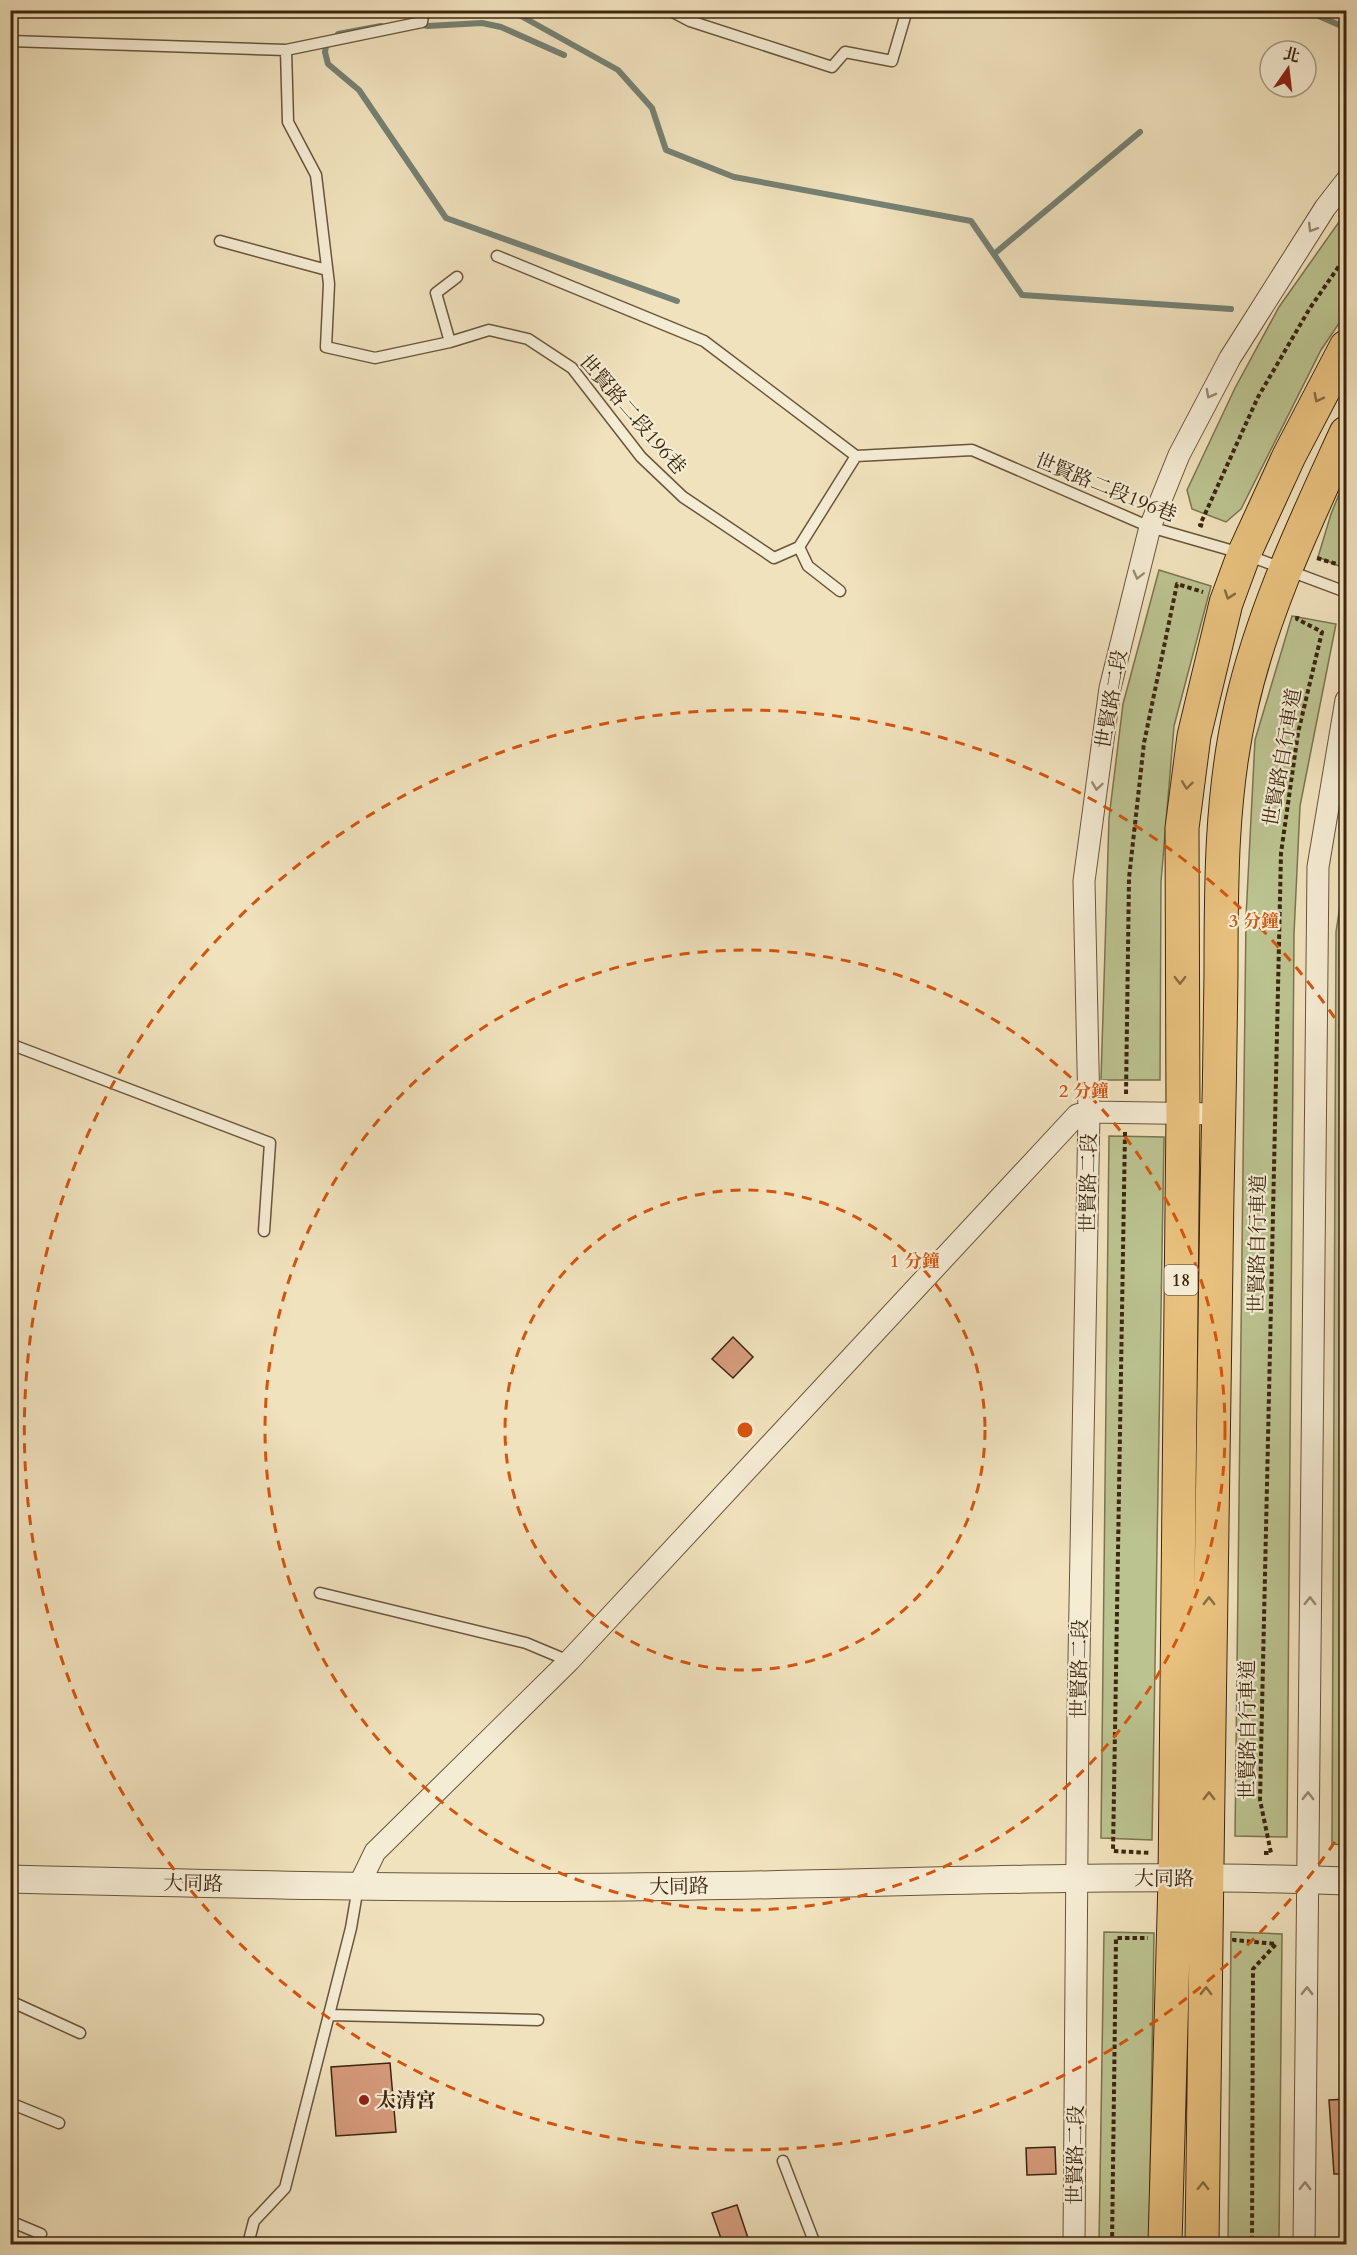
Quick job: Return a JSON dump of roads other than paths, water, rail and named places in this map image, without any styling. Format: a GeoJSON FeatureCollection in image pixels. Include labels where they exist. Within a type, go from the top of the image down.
{"type":"FeatureCollection","features":[{"type":"Feature","properties":{"kind":"main road","name":"18"},"geometry":{"type":"LineString","coordinates":[[1165,2244],[1175,1879],[1183,1113],[1182,828],[1194,736],[1226,603],[1244,554],[1289,456],[1347,347]]}},
{"type":"Feature","properties":{"kind":"main road","name":"18"},"geometry":{"type":"LineString","coordinates":[[1202,2244],[1208,1878],[1210,1506],[1219,1114],[1221,864],[1228,777],[1241,706],[1263,626],[1299,562],[1347,433]]}},
{"type":"Feature","properties":{"kind":"street","name":"世賢路二段"},"geometry":{"type":"LineString","coordinates":[[1074,2244],[1078,1714],[1089,1112],[1084,881],[1110,688],[1150,527],[1179,455],[1230,358],[1324,208],[1347,181]]}},
{"type":"Feature","properties":{"kind":"street"},"geometry":{"type":"LineString","coordinates":[[1304,2244],[1318,867],[1347,700]]}},
{"type":"Feature","properties":{"kind":"street"},"geometry":{"type":"LineString","coordinates":[[358,1887],[375,1852],[569,1661],[1077,1114],[1089,1112],[1219,1114]]}},
{"type":"Feature","properties":{"kind":"street","name":"大同路"},"geometry":{"type":"LineString","coordinates":[[10,1879],[358,1887],[627,1887],[1208,1878],[1347,1881]]}},
{"type":"Feature","properties":{"kind":"lane"},"geometry":{"type":"LineString","coordinates":[[10,41],[286,50],[422,22],[424,10]]}},
{"type":"Feature","properties":{"kind":"lane"},"geometry":{"type":"LineString","coordinates":[[669,10],[690,21],[832,67],[845,52],[892,61],[907,10]]}},
{"type":"Feature","properties":{"kind":"lane","name":"世賢路二段196巷"},"geometry":{"type":"LineString","coordinates":[[286,50],[288,122],[316,175],[329,284],[326,347],[375,358],[450,342],[489,330],[528,339],[572,368],[641,457],[683,497],[774,558],[799,546]]}},
{"type":"Feature","properties":{"kind":"lane"},"geometry":{"type":"LineString","coordinates":[[220,241],[327,270]]}},
{"type":"Feature","properties":{"kind":"lane"},"geometry":{"type":"LineString","coordinates":[[497,256],[704,341],[856,456],[799,546],[808,566],[840,591]]}},
{"type":"Feature","properties":{"kind":"lane"},"geometry":{"type":"LineString","coordinates":[[450,342],[436,293],[457,277]]}},
{"type":"Feature","properties":{"kind":"lane","name":"世賢路二段196巷"},"geometry":{"type":"LineString","coordinates":[[856,456],[972,450],[1150,527],[1244,554],[1299,562],[1347,592]]}},
{"type":"Feature","properties":{"kind":"lane"},"geometry":{"type":"LineString","coordinates":[[10,1044],[270,1143],[264,1232]]}},
{"type":"Feature","properties":{"kind":"lane"},"geometry":{"type":"LineString","coordinates":[[320,1593],[526,1643],[569,1661]]}},
{"type":"Feature","properties":{"kind":"lane"},"geometry":{"type":"LineString","coordinates":[[248,2244],[254,2221],[285,2188],[351,1928],[358,1887]]}},
{"type":"Feature","properties":{"kind":"lane"},"geometry":{"type":"LineString","coordinates":[[10,2001],[80,2033]]}},
{"type":"Feature","properties":{"kind":"lane"},"geometry":{"type":"LineString","coordinates":[[328,2015],[537,2020]]}},
{"type":"Feature","properties":{"kind":"lane"},"geometry":{"type":"LineString","coordinates":[[10,2103],[58,2123]]}},
{"type":"Feature","properties":{"kind":"lane"},"geometry":{"type":"LineString","coordinates":[[783,2161],[815,2244]]}},
{"type":"Feature","properties":{"kind":"lane"},"geometry":{"type":"LineString","coordinates":[[10,2221],[41,2234]]}},
{"type":"Feature","properties":{"kind":"waterway"},"geometry":{"type":"LineString","coordinates":[[52,10],[268,15],[296,10]]}},
{"type":"Feature","properties":{"kind":"waterway"},"geometry":{"type":"LineString","coordinates":[[502,10],[521,16]]}},
{"type":"Feature","properties":{"kind":"waterway"},"geometry":{"type":"LineString","coordinates":[[517,10],[521,16],[618,70],[652,108],[666,150],[734,177],[971,221],[1022,295],[1231,309]]}},
{"type":"Feature","properties":{"kind":"waterway"},"geometry":{"type":"LineString","coordinates":[[1305,10],[1346,28]]}},
{"type":"Feature","properties":{"kind":"waterway"},"geometry":{"type":"LineString","coordinates":[[420,24],[428,26],[482,23],[501,27],[564,55]]}},
{"type":"Feature","properties":{"kind":"waterway"},"geometry":{"type":"LineString","coordinates":[[338,34],[381,26]]}},
{"type":"Feature","properties":{"kind":"waterway"},"geometry":{"type":"LineString","coordinates":[[327,41],[325,52],[328,64],[359,90],[446,218],[677,301]]}},
{"type":"Feature","properties":{"kind":"waterway"},"geometry":{"type":"LineString","coordinates":[[994,254],[1140,132]]}},
{"type":"Feature","properties":{"kind":"place","name":"太清宮"},"geometry":{"type":"Point","coordinates":[364,2100]}}]}
